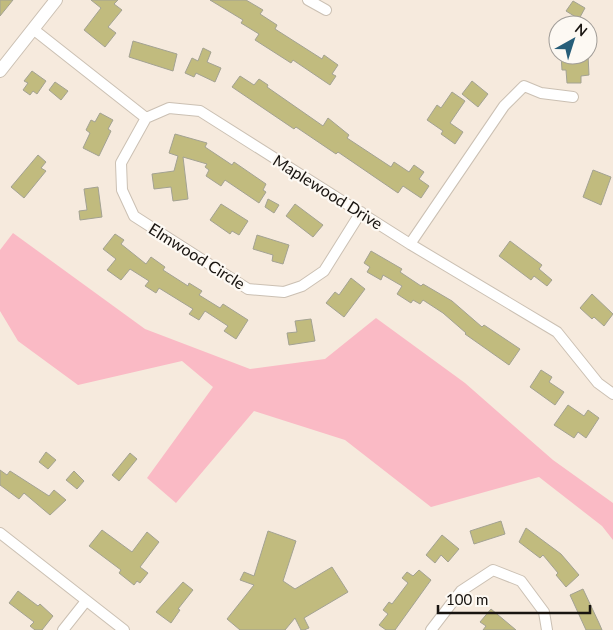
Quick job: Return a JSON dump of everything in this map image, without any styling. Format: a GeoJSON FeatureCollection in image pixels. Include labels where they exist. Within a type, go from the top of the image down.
{"type":"FeatureCollection","features":[{"type":"Feature","properties":{"kind":"main road"},"geometry":{"type":"LineString","coordinates":[[0,71],[56,0]]}},
{"type":"Feature","properties":{"kind":"street"},"geometry":{"type":"LineString","coordinates":[[308,0],[326,10]]}},
{"type":"Feature","properties":{"kind":"street"},"geometry":{"type":"LineString","coordinates":[[33,30],[146,118]]}},
{"type":"Feature","properties":{"kind":"street"},"geometry":{"type":"LineString","coordinates":[[410,244],[504,106],[524,86],[541,93],[573,97]]}},
{"type":"Feature","properties":{"kind":"street","name":"Maplewood Drive"},"geometry":{"type":"LineString","coordinates":[[146,118],[169,108],[200,111],[410,244],[557,332],[598,383],[613,394]]}},
{"type":"Feature","properties":{"kind":"street","name":"Elmwood Circle"},"geometry":{"type":"LineString","coordinates":[[146,118],[121,163],[122,190],[134,216],[248,289],[284,292],[302,286],[324,271],[361,212]]}},
{"type":"Feature","properties":{"kind":"street"},"geometry":{"type":"LineString","coordinates":[[0,532],[124,630]]}},
{"type":"Feature","properties":{"kind":"street"},"geometry":{"type":"LineString","coordinates":[[431,630],[461,591],[493,570],[521,581],[544,612],[547,630]]}},
{"type":"Feature","properties":{"kind":"street"},"geometry":{"type":"LineString","coordinates":[[63,630],[86,601]]}},
{"type":"Feature","properties":{"kind":"shaded area"},"geometry":{"type":"Polygon","coordinates":[[[13,233],[145,329],[250,369],[325,359],[376,318],[465,383],[553,460],[613,503],[613,540],[602,526],[539,477],[431,507],[345,440],[254,411],[176,503],[147,478],[213,387],[182,361],[78,385],[18,341],[0,311],[0,250],[13,233]]]}},
{"type":"Feature","properties":{"kind":"building"},"geometry":{"type":"Polygon","coordinates":[[[0,0],[13,0],[0,16],[0,0]]]}},
{"type":"Feature","properties":{"kind":"building"},"geometry":{"type":"Polygon","coordinates":[[[91,0],[118,0],[114,4],[122,10],[108,27],[116,33],[105,47],[84,30],[101,8],[91,0]]]}},
{"type":"Feature","properties":{"kind":"building"},"geometry":{"type":"Polygon","coordinates":[[[210,0],[246,0],[263,10],[260,14],[277,25],[275,29],[322,59],[324,55],[338,65],[332,74],[336,76],[330,85],[293,60],[291,63],[255,40],[259,34],[241,23],[243,20],[210,0]]]}},
{"type":"Feature","properties":{"kind":"building"},"geometry":{"type":"Polygon","coordinates":[[[573,1],[585,8],[581,15],[572,15],[566,11],[573,1]]]}},
{"type":"Feature","properties":{"kind":"building"},"geometry":{"type":"Polygon","coordinates":[[[133,41],[177,54],[173,71],[129,57],[133,41]]]}},
{"type":"Feature","properties":{"kind":"building"},"geometry":{"type":"Polygon","coordinates":[[[203,48],[211,52],[207,62],[221,68],[215,82],[196,73],[194,77],[185,73],[192,58],[198,61],[203,48]]]}},
{"type":"Feature","properties":{"kind":"building"},"geometry":{"type":"Polygon","coordinates":[[[562,65],[588,65],[589,75],[581,76],[581,83],[567,83],[566,70],[562,70],[562,65]]]}},
{"type":"Feature","properties":{"kind":"building"},"geometry":{"type":"Polygon","coordinates":[[[32,71],[46,81],[37,94],[33,91],[30,95],[23,90],[28,83],[24,81],[32,71]]]}},
{"type":"Feature","properties":{"kind":"building"},"geometry":{"type":"Polygon","coordinates":[[[240,76],[254,85],[259,79],[268,85],[267,87],[323,126],[328,118],[349,135],[347,138],[391,167],[394,162],[409,172],[414,165],[424,172],[419,179],[429,186],[421,198],[403,186],[398,193],[338,152],[336,154],[296,127],[294,129],[232,87],[240,76]]]}},
{"type":"Feature","properties":{"kind":"building"},"geometry":{"type":"Polygon","coordinates":[[[472,81],[488,94],[478,107],[462,94],[472,81]]]}},
{"type":"Feature","properties":{"kind":"building"},"geometry":{"type":"Polygon","coordinates":[[[55,82],[68,91],[61,100],[49,90],[55,82]]]}},
{"type":"Feature","properties":{"kind":"building"},"geometry":{"type":"Polygon","coordinates":[[[452,92],[465,101],[450,123],[463,132],[455,144],[441,134],[443,131],[427,120],[437,105],[441,108],[452,92]]]}},
{"type":"Feature","properties":{"kind":"building"},"geometry":{"type":"Polygon","coordinates":[[[100,113],[113,120],[108,129],[111,131],[99,156],[83,148],[90,133],[86,130],[91,120],[95,122],[100,113]]]}},
{"type":"Feature","properties":{"kind":"building"},"geometry":{"type":"Polygon","coordinates":[[[175,134],[207,143],[205,147],[232,165],[234,162],[266,184],[263,190],[266,192],[259,203],[225,180],[221,186],[206,176],[209,170],[205,167],[207,164],[183,157],[188,199],[173,201],[171,187],[154,189],[152,174],[174,171],[178,156],[169,153],[175,134]]]}},
{"type":"Feature","properties":{"kind":"building"},"geometry":{"type":"Polygon","coordinates":[[[38,155],[46,162],[41,168],[46,171],[24,198],[11,187],[38,155]]]}},
{"type":"Feature","properties":{"kind":"building"},"geometry":{"type":"Polygon","coordinates":[[[593,170],[611,177],[601,205],[583,197],[593,170]]]}},
{"type":"Feature","properties":{"kind":"building"},"geometry":{"type":"Polygon","coordinates":[[[98,187],[102,217],[80,220],[79,211],[87,210],[84,189],[98,187]]]}},
{"type":"Feature","properties":{"kind":"building"},"geometry":{"type":"Polygon","coordinates":[[[268,199],[279,205],[274,213],[265,207],[268,199]]]}},
{"type":"Feature","properties":{"kind":"building"},"geometry":{"type":"Polygon","coordinates":[[[221,204],[248,221],[239,235],[232,231],[230,234],[210,220],[221,204]]]}},
{"type":"Feature","properties":{"kind":"building"},"geometry":{"type":"Polygon","coordinates":[[[295,204],[323,225],[313,237],[286,216],[295,204]]]}},
{"type":"Feature","properties":{"kind":"building"},"geometry":{"type":"Polygon","coordinates":[[[115,234],[124,240],[121,244],[146,264],[151,257],[165,267],[163,270],[188,286],[189,283],[202,291],[199,295],[220,308],[223,304],[248,320],[236,339],[224,331],[228,326],[205,311],[199,320],[189,314],[193,309],[159,288],[156,293],[145,286],[149,281],[130,269],[121,280],[107,270],[116,259],[103,249],[115,234]]]}},
{"type":"Feature","properties":{"kind":"building"},"geometry":{"type":"Polygon","coordinates":[[[257,235],[289,245],[283,264],[272,261],[273,255],[253,249],[257,235]]]}},
{"type":"Feature","properties":{"kind":"building"},"geometry":{"type":"Polygon","coordinates":[[[510,241],[542,265],[539,269],[552,280],[547,286],[534,276],[531,280],[499,256],[510,241]]]}},
{"type":"Feature","properties":{"kind":"building"},"geometry":{"type":"Polygon","coordinates":[[[371,251],[402,269],[400,272],[421,286],[423,284],[452,301],[482,327],[484,325],[520,349],[509,365],[465,334],[443,313],[423,300],[420,304],[413,300],[411,303],[397,294],[402,286],[383,275],[381,280],[367,272],[370,267],[364,263],[371,251]]]}},
{"type":"Feature","properties":{"kind":"building"},"geometry":{"type":"Polygon","coordinates":[[[351,278],[365,289],[344,317],[326,303],[335,292],[339,295],[351,278]]]}},
{"type":"Feature","properties":{"kind":"building"},"geometry":{"type":"Polygon","coordinates":[[[592,294],[613,314],[604,326],[594,317],[592,319],[580,308],[592,294]]]}},
{"type":"Feature","properties":{"kind":"building"},"geometry":{"type":"Polygon","coordinates":[[[311,319],[315,341],[289,345],[287,333],[297,332],[295,321],[311,319]]]}},
{"type":"Feature","properties":{"kind":"building"},"geometry":{"type":"Polygon","coordinates":[[[541,370],[552,377],[549,382],[564,392],[555,405],[530,387],[541,370]]]}},
{"type":"Feature","properties":{"kind":"building"},"geometry":{"type":"Polygon","coordinates":[[[568,405],[584,416],[588,410],[599,418],[586,438],[578,432],[574,438],[554,425],[568,405]]]}},
{"type":"Feature","properties":{"kind":"building"},"geometry":{"type":"Polygon","coordinates":[[[46,452],[56,460],[48,469],[39,462],[46,452]]]}},
{"type":"Feature","properties":{"kind":"building"},"geometry":{"type":"Polygon","coordinates":[[[130,453],[137,459],[119,481],[112,475],[130,453]]]}},
{"type":"Feature","properties":{"kind":"building"},"geometry":{"type":"Polygon","coordinates":[[[0,470],[7,475],[10,471],[49,496],[54,490],[66,500],[50,515],[24,493],[19,499],[0,485],[0,470]]]}},
{"type":"Feature","properties":{"kind":"building"},"geometry":{"type":"Polygon","coordinates":[[[74,471],[84,481],[77,489],[66,480],[74,471]]]}},
{"type":"Feature","properties":{"kind":"building"},"geometry":{"type":"Polygon","coordinates":[[[501,521],[505,534],[474,544],[470,531],[501,521]]]}},
{"type":"Feature","properties":{"kind":"building"},"geometry":{"type":"Polygon","coordinates":[[[526,528],[561,554],[579,575],[566,587],[556,575],[558,573],[543,555],[540,558],[519,542],[526,528]]]}},
{"type":"Feature","properties":{"kind":"building"},"geometry":{"type":"Polygon","coordinates":[[[102,530],[132,552],[147,532],[159,542],[140,567],[148,573],[140,583],[137,581],[134,585],[119,573],[121,570],[89,546],[102,530]]]}},
{"type":"Feature","properties":{"kind":"building"},"geometry":{"type":"Polygon","coordinates":[[[268,531],[296,541],[283,581],[295,589],[332,567],[348,592],[304,618],[309,628],[304,630],[301,630],[295,618],[285,630],[240,630],[227,619],[254,585],[240,580],[244,572],[254,576],[268,531]]]}},
{"type":"Feature","properties":{"kind":"building"},"geometry":{"type":"Polygon","coordinates":[[[442,535],[459,549],[448,562],[441,555],[435,563],[426,555],[442,535]]]}},
{"type":"Feature","properties":{"kind":"building"},"geometry":{"type":"Polygon","coordinates":[[[419,570],[431,580],[395,630],[386,630],[379,625],[388,614],[383,610],[389,602],[392,604],[408,583],[402,578],[407,572],[413,576],[419,570]]]}},
{"type":"Feature","properties":{"kind":"building"},"geometry":{"type":"Polygon","coordinates":[[[183,582],[193,590],[178,609],[180,610],[171,623],[156,612],[183,582]]]}},
{"type":"Feature","properties":{"kind":"building"},"geometry":{"type":"Polygon","coordinates":[[[583,589],[602,630],[586,630],[570,595],[583,589]]]}},
{"type":"Feature","properties":{"kind":"building"},"geometry":{"type":"Polygon","coordinates":[[[18,591],[38,606],[40,604],[53,616],[42,630],[35,630],[30,626],[34,622],[9,603],[18,591]]]}},
{"type":"Feature","properties":{"kind":"building"},"geometry":{"type":"Polygon","coordinates":[[[491,609],[516,630],[483,630],[486,626],[480,622],[491,609]]]}}]}
